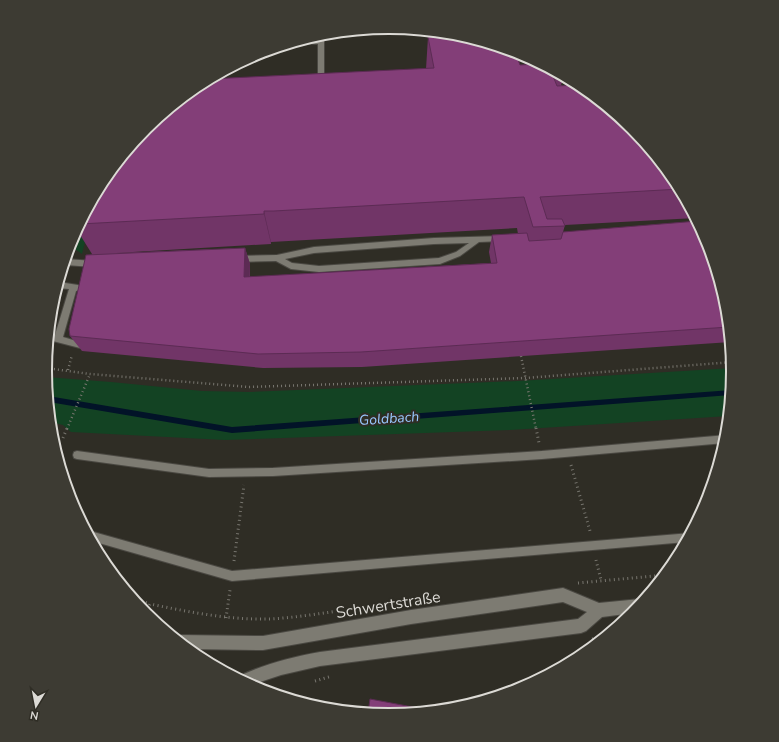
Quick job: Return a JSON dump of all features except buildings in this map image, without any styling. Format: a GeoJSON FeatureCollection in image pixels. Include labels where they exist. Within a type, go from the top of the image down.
{"type":"FeatureCollection","features":[{"type":"Feature","properties":{"kind":"street","name":"Schwertstraße"},"geometry":{"type":"LineString","coordinates":[[190,642],[263,643],[404,618],[563,595],[599,610],[630,607]]}},
{"type":"Feature","properties":{"kind":"street"},"geometry":{"type":"LineString","coordinates":[[251,678],[261,673],[292,664],[320,659],[581,626],[599,610]]}},
{"type":"Feature","properties":{"kind":"lane"},"geometry":{"type":"LineString","coordinates":[[315,42],[321,42],[321,90]]}},
{"type":"Feature","properties":{"kind":"lane"},"geometry":{"type":"LineString","coordinates":[[546,79],[557,78]]}},
{"type":"Feature","properties":{"kind":"lane"},"geometry":{"type":"LineString","coordinates":[[314,90],[328,89]]}},
{"type":"Feature","properties":{"kind":"lane"},"geometry":{"type":"LineString","coordinates":[[231,259],[277,258],[314,250],[434,241],[512,239]]}},
{"type":"Feature","properties":{"kind":"lane"},"geometry":{"type":"LineString","coordinates":[[277,258],[291,266],[319,269],[440,262],[458,254],[478,240]]}},
{"type":"Feature","properties":{"kind":"lane"},"geometry":{"type":"LineString","coordinates":[[70,262],[99,264]]}},
{"type":"Feature","properties":{"kind":"lane"},"geometry":{"type":"LineString","coordinates":[[64,286],[86,288]]}},
{"type":"Feature","properties":{"kind":"lane"},"geometry":{"type":"LineString","coordinates":[[58,340],[73,288]]}},
{"type":"Feature","properties":{"kind":"lane"},"geometry":{"type":"LineString","coordinates":[[54,339],[80,345]]}},
{"type":"Feature","properties":{"kind":"lane"},"geometry":{"type":"LineString","coordinates":[[77,455],[209,473],[273,472],[568,453],[719,440]]}},
{"type":"Feature","properties":{"kind":"lane"},"geometry":{"type":"LineString","coordinates":[[97,538],[232,576],[682,538]]}},
{"type":"Feature","properties":{"kind":"path"},"geometry":{"type":"LineString","coordinates":[[521,356],[536,425]]}},
{"type":"Feature","properties":{"kind":"path"},"geometry":{"type":"LineString","coordinates":[[52,369],[90,374],[249,387],[526,378],[726,363]]}},
{"type":"Feature","properties":{"kind":"path"},"geometry":{"type":"LineString","coordinates":[[63,438],[90,374]]}},
{"type":"Feature","properties":{"kind":"path"},"geometry":{"type":"LineString","coordinates":[[568,453],[601,580]]}},
{"type":"Feature","properties":{"kind":"path"},"geometry":{"type":"LineString","coordinates":[[226,618],[246,472]]}},
{"type":"Feature","properties":{"kind":"path"},"geometry":{"type":"LineString","coordinates":[[144,602],[150,604]]}},
{"type":"Feature","properties":{"kind":"green space"},"geometry":{"type":"Polygon","coordinates":[[[81,234],[87,234],[82,254],[75,249],[81,234]]]}},
{"type":"Feature","properties":{"kind":"green space"},"geometry":{"type":"Polygon","coordinates":[[[726,368],[724,415],[724,416],[510,430],[225,440],[71,432],[63,425],[57,423],[52,377],[202,391],[250,392],[518,381],[726,368]]]}},
{"type":"Feature","properties":{"kind":"waterway","name":"Goldbach"},"geometry":{"type":"LineString","coordinates":[[54,400],[232,430],[726,392]]}}]}
